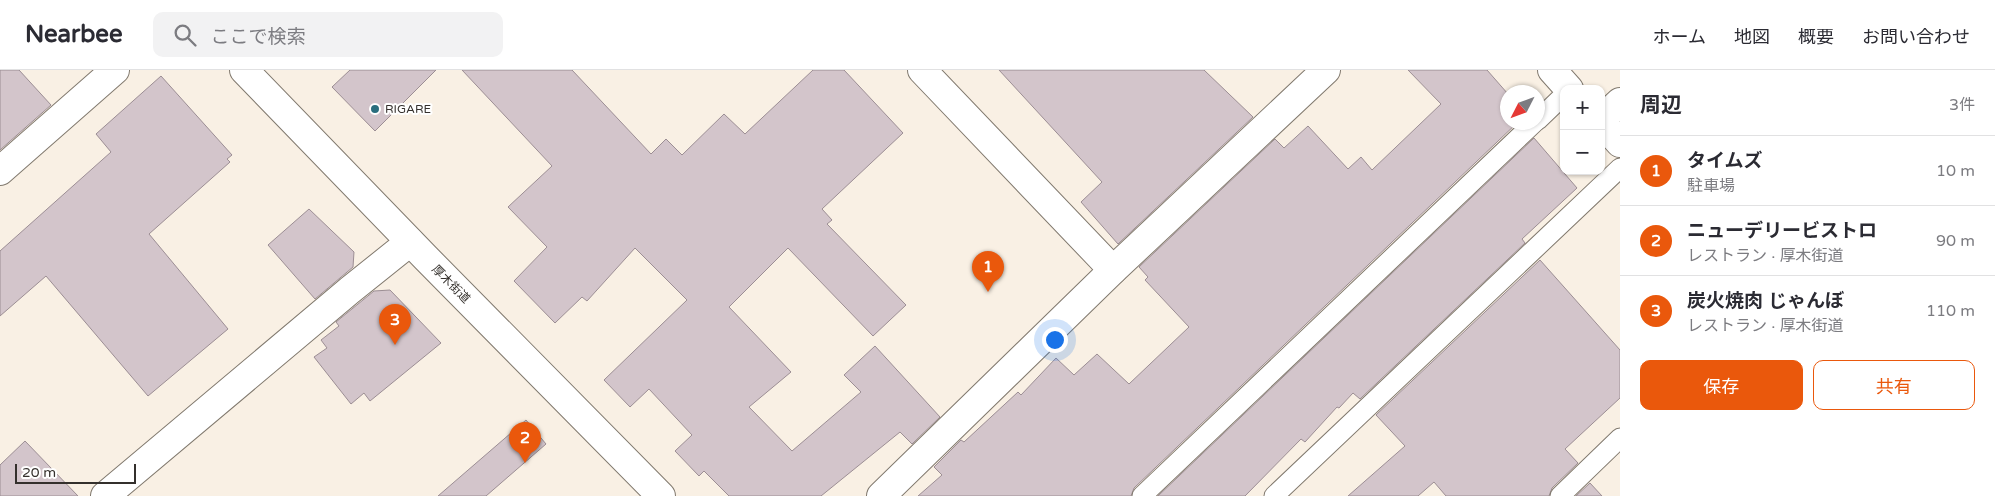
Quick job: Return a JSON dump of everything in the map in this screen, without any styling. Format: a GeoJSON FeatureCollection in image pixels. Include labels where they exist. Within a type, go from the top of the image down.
{"type":"FeatureCollection","features":[{"type":"Feature","properties":{"kind":"street"},"geometry":{"type":"LineString","coordinates":[[0,171],[114,70]]}},
{"type":"Feature","properties":{"kind":"street","name":"厚木街道"},"geometry":{"type":"LineString","coordinates":[[244,70],[410,242],[661,496]]}},
{"type":"Feature","properties":{"kind":"street"},"geometry":{"type":"LineString","coordinates":[[922,70],[1113,270]]}},
{"type":"Feature","properties":{"kind":"street"},"geometry":{"type":"LineString","coordinates":[[881,496],[1113,270],[1326,70]]}},
{"type":"Feature","properties":{"kind":"street"},"geometry":{"type":"LineString","coordinates":[[1552,70],[1565,85]]}},
{"type":"Feature","properties":{"kind":"street"},"geometry":{"type":"LineString","coordinates":[[1605,117],[1620,102]]}},
{"type":"Feature","properties":{"kind":"street"},"geometry":{"type":"LineString","coordinates":[[1605,126],[1620,143]]}},
{"type":"Feature","properties":{"kind":"street"},"geometry":{"type":"LineString","coordinates":[[105,496],[410,242]]}},
{"type":"Feature","properties":{"kind":"lane"},"geometry":{"type":"LineString","coordinates":[[1545,113],[1560,99]]}},
{"type":"Feature","properties":{"kind":"lane"},"geometry":{"type":"LineString","coordinates":[[1142,496],[1527,130]]}},
{"type":"Feature","properties":{"kind":"lane"},"geometry":{"type":"LineString","coordinates":[[1274,496],[1620,168]]}},
{"type":"Feature","properties":{"kind":"lane"},"geometry":{"type":"LineString","coordinates":[[1560,496],[1618,446]]}},
{"type":"Feature","properties":{"kind":"building"},"geometry":{"type":"Polygon","coordinates":[[[0,70],[19,70],[51,105],[0,150],[0,70]]]}},
{"type":"Feature","properties":{"kind":"building","name":"RIGARE"},"geometry":{"type":"Polygon","coordinates":[[[350,70],[436,70],[375,131],[332,87],[350,70]]]}},
{"type":"Feature","properties":{"kind":"building"},"geometry":{"type":"Polygon","coordinates":[[[462,70],[572,70],[651,154],[666,139],[682,155],[724,114],[745,134],[813,70],[844,70],[903,133],[822,209],[832,220],[827,224],[906,305],[873,336],[788,248],[729,307],[791,372],[749,407],[792,451],[861,392],[844,375],[875,346],[940,417],[912,444],[900,432],[821,496],[729,496],[704,471],[699,476],[675,451],[692,435],[649,389],[630,407],[604,380],[687,300],[635,248],[587,301],[582,297],[555,323],[514,281],[547,247],[508,207],[552,166],[462,70]]]}},
{"type":"Feature","properties":{"kind":"building"},"geometry":{"type":"Polygon","coordinates":[[[999,70],[1204,70],[1253,117],[1118,244],[1081,202],[1102,182],[999,70]]]}},
{"type":"Feature","properties":{"kind":"building"},"geometry":{"type":"Polygon","coordinates":[[[1408,70],[1487,70],[1500,85],[1500,130],[1510,130],[1134,488],[1131,496],[918,496],[942,475],[934,467],[961,440],[964,442],[1018,392],[1021,395],[1056,358],[1074,375],[1097,354],[1129,384],[1189,327],[1145,280],[1148,277],[1139,267],[1275,139],[1284,148],[1308,126],[1348,169],[1361,157],[1372,170],[1441,104],[1408,70]]]}},
{"type":"Feature","properties":{"kind":"building"},"geometry":{"type":"Polygon","coordinates":[[[161,76],[232,155],[227,159],[230,162],[149,234],[228,329],[148,396],[46,276],[0,316],[0,251],[111,152],[96,134],[161,76]]]}},
{"type":"Feature","properties":{"kind":"building"},"geometry":{"type":"Polygon","coordinates":[[[1534,138],[1560,168],[1560,175],[1566,175],[1577,188],[1522,239],[1525,243],[1360,399],[1353,393],[1339,408],[1337,407],[1305,442],[1301,439],[1245,496],[1158,496],[1534,138]]]}},
{"type":"Feature","properties":{"kind":"building"},"geometry":{"type":"Polygon","coordinates":[[[309,209],[354,252],[353,267],[315,299],[268,245],[309,209]]]}},
{"type":"Feature","properties":{"kind":"building"},"geometry":{"type":"Polygon","coordinates":[[[1540,260],[1620,350],[1620,398],[1565,449],[1578,463],[1552,488],[1549,496],[1446,496],[1434,482],[1418,496],[1348,496],[1405,446],[1376,415],[1540,260]]]}},
{"type":"Feature","properties":{"kind":"building"},"geometry":{"type":"Polygon","coordinates":[[[390,290],[441,343],[370,401],[364,393],[351,404],[314,357],[327,348],[321,340],[339,326],[336,322],[374,291],[390,290]]]}},
{"type":"Feature","properties":{"kind":"building"},"geometry":{"type":"Polygon","coordinates":[[[526,420],[546,444],[486,496],[438,496],[526,420]]]}},
{"type":"Feature","properties":{"kind":"building"},"geometry":{"type":"Polygon","coordinates":[[[25,441],[78,496],[0,496],[0,465],[25,441]]]}},
{"type":"Feature","properties":{"kind":"building"},"geometry":{"type":"Polygon","coordinates":[[[1590,483],[1602,496],[1576,496],[1590,483]]]}},
{"type":"Feature","properties":{"kind":"place","name":"RIGARE"},"geometry":{"type":"Point","coordinates":[375,109]}},
{"type":"Feature","properties":{"kind":"place","name":"タイムズ"},"geometry":{"type":"Point","coordinates":[988,292]}},
{"type":"Feature","properties":{"kind":"place","name":"炭火焼肉 じゃんぼ"},"geometry":{"type":"Point","coordinates":[395,345]}},
{"type":"Feature","properties":{"kind":"place","name":"ニューデリービストロ"},"geometry":{"type":"Point","coordinates":[525,463]}}]}
